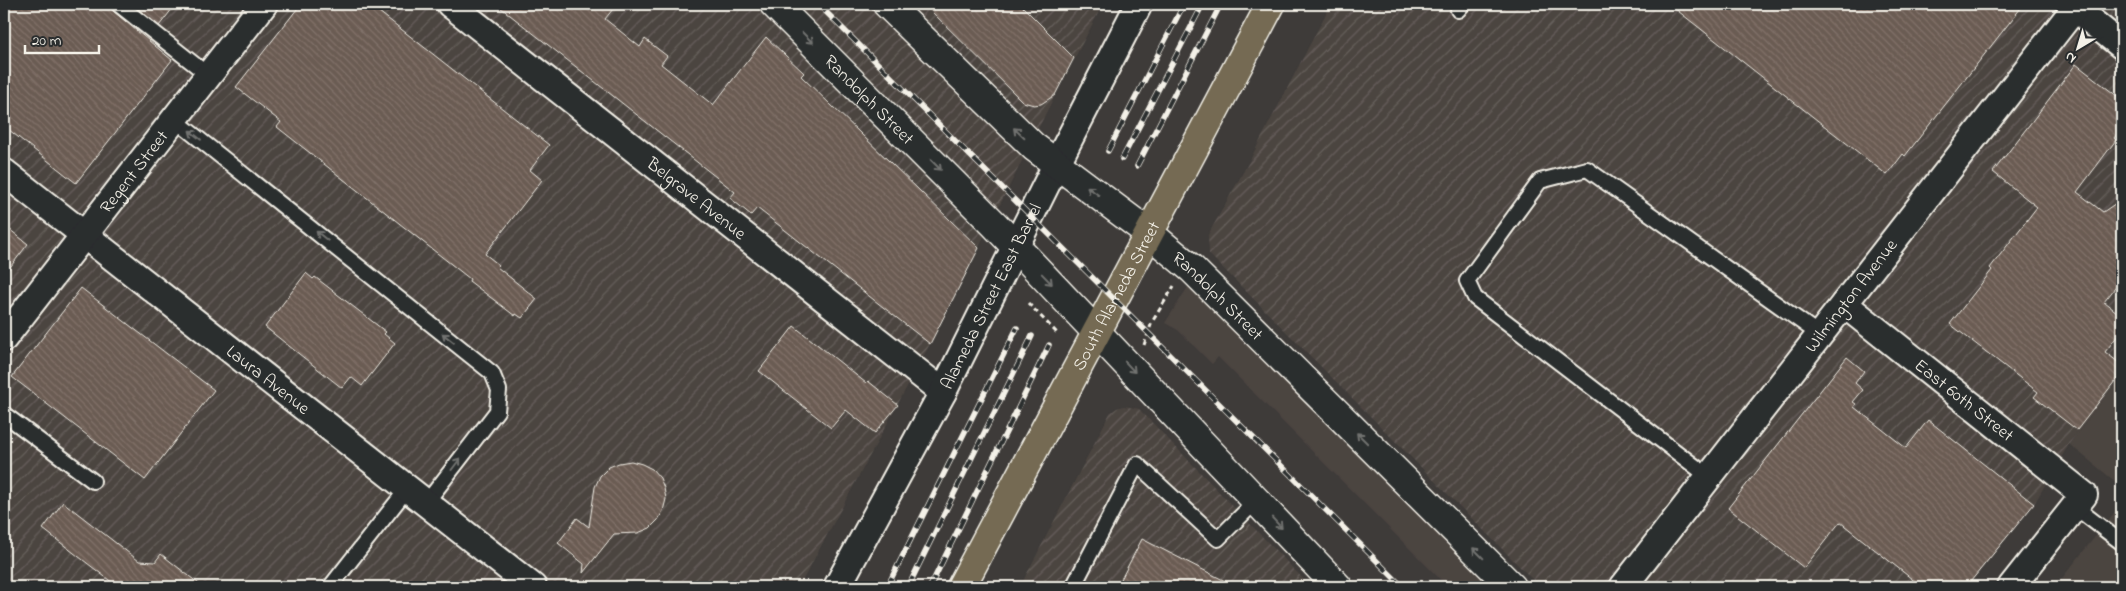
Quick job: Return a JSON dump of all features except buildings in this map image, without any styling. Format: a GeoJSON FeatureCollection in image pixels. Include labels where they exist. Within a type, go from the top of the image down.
{"type":"FeatureCollection","features":[{"type":"Feature","properties":{"kind":"main road","name":"South Alameda Street"},"geometry":{"type":"LineString","coordinates":[[967,585],[1097,331],[1271,4]]}},
{"type":"Feature","properties":{"kind":"street","name":"Regent Street"},"geometry":{"type":"LineString","coordinates":[[4,338],[264,4]]}},
{"type":"Feature","properties":{"kind":"street","name":"Belgrave Avenue"},"geometry":{"type":"LineString","coordinates":[[450,4],[943,392]]}},
{"type":"Feature","properties":{"kind":"street","name":"Randolph Street"},"geometry":{"type":"LineString","coordinates":[[774,4],[1016,246],[1338,587]]}},
{"type":"Feature","properties":{"kind":"street","name":"Randolph Street"},"geometry":{"type":"LineString","coordinates":[[887,4],[1029,142],[1150,234],[1192,269],[1512,587]]}},
{"type":"Feature","properties":{"kind":"street","name":"Alameda Street East Barrel"},"geometry":{"type":"LineString","coordinates":[[837,587],[943,392],[1139,4]]}},
{"type":"Feature","properties":{"kind":"street"},"geometry":{"type":"LineString","coordinates":[[2077,6],[2122,46]]}},
{"type":"Feature","properties":{"kind":"street","name":"Wilmington Avenue"},"geometry":{"type":"LineString","coordinates":[[1624,587],[2077,6]]}},
{"type":"Feature","properties":{"kind":"street","name":"Laura Avenue"},"geometry":{"type":"LineString","coordinates":[[4,172],[83,236],[533,587]]}},
{"type":"Feature","properties":{"kind":"street","name":"East 60th Street"},"geometry":{"type":"LineString","coordinates":[[1844,304],[2079,501]]}},
{"type":"Feature","properties":{"kind":"street"},"geometry":{"type":"LineString","coordinates":[[2011,587],[2079,501]]}},
{"type":"Feature","properties":{"kind":"lane"},"geometry":{"type":"LineString","coordinates":[[118,4],[208,75]]}},
{"type":"Feature","properties":{"kind":"lane"},"geometry":{"type":"LineString","coordinates":[[174,119],[492,373],[499,390],[497,411],[330,587]]}},
{"type":"Feature","properties":{"kind":"lane"},"geometry":{"type":"LineString","coordinates":[[1709,477],[1475,298],[1467,280],[1540,180],[1587,169],[1820,335]]}},
{"type":"Feature","properties":{"kind":"lane"},"geometry":{"type":"LineString","coordinates":[[4,414],[93,480]]}},
{"type":"Feature","properties":{"kind":"lane"},"geometry":{"type":"LineString","coordinates":[[1073,587],[1136,464],[1218,539],[1256,501]]}},
{"type":"Feature","properties":{"kind":"lane"},"geometry":{"type":"LineString","coordinates":[[2079,501],[2122,543]]}},
{"type":"Feature","properties":{"kind":"path"},"geometry":{"type":"LineString","coordinates":[[1142,353],[1152,322],[1178,279]]}},
{"type":"Feature","properties":{"kind":"path"},"geometry":{"type":"LineString","coordinates":[[1028,303],[1058,334]]}},
{"type":"Feature","properties":{"kind":"shaded area"},"geometry":{"type":"Polygon","coordinates":[[[4,4],[1103,4],[1055,95],[930,344],[799,587],[4,587],[4,4]]]}},
{"type":"Feature","properties":{"kind":"shaded area"},"geometry":{"type":"Polygon","coordinates":[[[1331,4],[2122,4],[2122,373],[2069,444],[2034,504],[1967,587],[1540,587],[1209,254],[1208,235],[1250,160],[1331,4]]]}},
{"type":"Feature","properties":{"kind":"shaded area"},"geometry":{"type":"Polygon","coordinates":[[[1190,284],[1493,587],[1448,587],[1218,357],[1212,364],[1178,330],[1165,323],[1190,284]]]}},
{"type":"Feature","properties":{"kind":"shaded area"},"geometry":{"type":"Polygon","coordinates":[[[2122,373],[2122,487],[2069,444],[2122,373]]]}},
{"type":"Feature","properties":{"kind":"shaded area"},"geometry":{"type":"Polygon","coordinates":[[[1124,406],[1139,409],[1311,587],[1020,587],[1110,413],[1124,406]]]}},
{"type":"Feature","properties":{"kind":"shaded area"},"geometry":{"type":"Polygon","coordinates":[[[2122,503],[2122,587],[2055,587],[2122,503]]]}},
{"type":"Feature","properties":{"kind":"railway"},"geometry":{"type":"LineString","coordinates":[[818,4],[1403,587]]}},
{"type":"Feature","properties":{"kind":"railway"},"geometry":{"type":"LineString","coordinates":[[1108,151],[1184,4]]}},
{"type":"Feature","properties":{"kind":"railway"},"geometry":{"type":"LineString","coordinates":[[1122,159],[1203,4]]}},
{"type":"Feature","properties":{"kind":"railway"},"geometry":{"type":"LineString","coordinates":[[1137,166],[1221,4]]}},
{"type":"Feature","properties":{"kind":"railway"},"geometry":{"type":"LineString","coordinates":[[887,587],[1017,328]]}},
{"type":"Feature","properties":{"kind":"railway"},"geometry":{"type":"LineString","coordinates":[[908,587],[1032,336]]}},
{"type":"Feature","properties":{"kind":"railway"},"geometry":{"type":"LineString","coordinates":[[930,587],[1049,345]]}}]}
